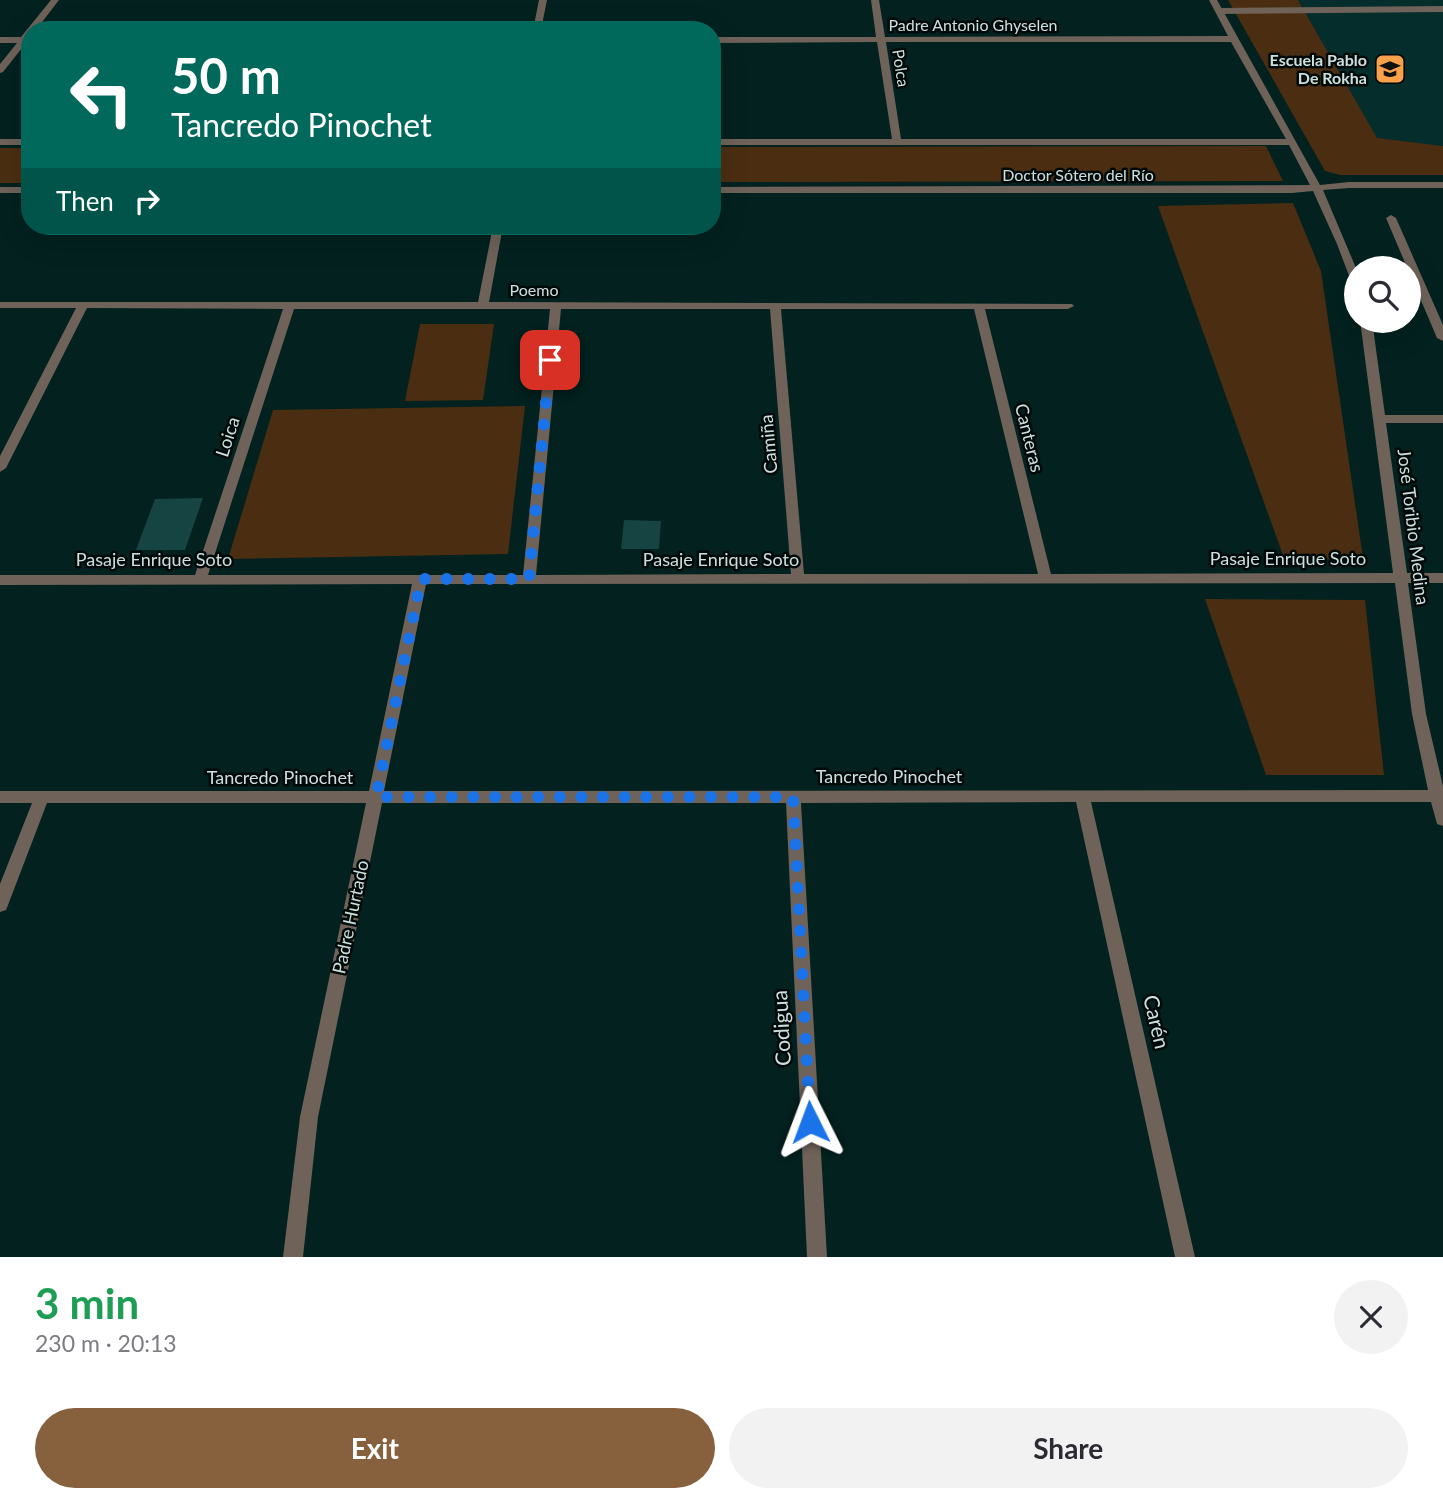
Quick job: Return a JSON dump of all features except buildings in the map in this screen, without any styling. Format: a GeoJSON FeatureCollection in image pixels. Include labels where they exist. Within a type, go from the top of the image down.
{"type":"FeatureCollection","features":[{"type":"Feature","properties":{"kind":"street"},"geometry":{"type":"LineString","coordinates":[[39,21],[55,0]]}},
{"type":"Feature","properties":{"kind":"street"},"geometry":{"type":"LineString","coordinates":[[539,21],[543,0]]}},
{"type":"Feature","properties":{"kind":"street","name":"Polca"},"geometry":{"type":"LineString","coordinates":[[875,0],[897,142]]}},
{"type":"Feature","properties":{"kind":"street"},"geometry":{"type":"LineString","coordinates":[[1213,0],[1316,188],[1347,256]]}},
{"type":"Feature","properties":{"kind":"street"},"geometry":{"type":"LineString","coordinates":[[1219,11],[1443,9]]}},
{"type":"Feature","properties":{"kind":"street"},"geometry":{"type":"LineString","coordinates":[[0,40],[21,36]]}},
{"type":"Feature","properties":{"kind":"street","name":"Padre Antonio Ghyselen"},"geometry":{"type":"LineString","coordinates":[[721,40],[1234,39]]}},
{"type":"Feature","properties":{"kind":"street"},"geometry":{"type":"LineString","coordinates":[[0,70],[21,45]]}},
{"type":"Feature","properties":{"kind":"street"},"geometry":{"type":"LineString","coordinates":[[0,142],[21,142]]}},
{"type":"Feature","properties":{"kind":"street","name":"Doctor Sótero del Río"},"geometry":{"type":"LineString","coordinates":[[721,142],[1292,142]]}},
{"type":"Feature","properties":{"kind":"street","name":"Doctor Sótero del Río"},"geometry":{"type":"LineString","coordinates":[[721,190],[1292,190],[1443,185]]}},
{"type":"Feature","properties":{"kind":"street"},"geometry":{"type":"LineString","coordinates":[[0,190],[21,190]]}},
{"type":"Feature","properties":{"kind":"street"},"geometry":{"type":"LineString","coordinates":[[1391,218],[1443,338]]}},
{"type":"Feature","properties":{"kind":"street"},"geometry":{"type":"LineString","coordinates":[[482,306],[496,235]]}},
{"type":"Feature","properties":{"kind":"street","name":"Poemo"},"geometry":{"type":"LineString","coordinates":[[0,305],[1068,306]]}},
{"type":"Feature","properties":{"kind":"street"},"geometry":{"type":"LineString","coordinates":[[0,468],[83,305]]}},
{"type":"Feature","properties":{"kind":"street","name":"Loica"},"geometry":{"type":"LineString","coordinates":[[200,579],[290,305]]}},
{"type":"Feature","properties":{"kind":"street"},"geometry":{"type":"LineString","coordinates":[[529,579],[556,306]]}},
{"type":"Feature","properties":{"kind":"street","name":"Camiña"},"geometry":{"type":"LineString","coordinates":[[775,306],[798,579]]}},
{"type":"Feature","properties":{"kind":"street","name":"Canteras"},"geometry":{"type":"LineString","coordinates":[[979,306],[1046,579]]}},
{"type":"Feature","properties":{"kind":"street","name":"José Toribio Medina"},"geometry":{"type":"LineString","coordinates":[[1368,333],[1426,754],[1439,796],[1443,820]]}},
{"type":"Feature","properties":{"kind":"street"},"geometry":{"type":"LineString","coordinates":[[1380,419],[1443,419]]}},
{"type":"Feature","properties":{"kind":"street","name":"Padre Hurtado"},"geometry":{"type":"LineString","coordinates":[[293,1257],[309,1117],[421,579]]}},
{"type":"Feature","properties":{"kind":"street","name":"Pasaje Enrique Soto"},"geometry":{"type":"LineString","coordinates":[[0,580],[1443,579]]}},
{"type":"Feature","properties":{"kind":"street","name":"Carén"},"geometry":{"type":"LineString","coordinates":[[1082,796],[1185,1257]]}},
{"type":"Feature","properties":{"kind":"street","name":"Tancredo Pinochet"},"geometry":{"type":"LineString","coordinates":[[0,797],[1439,796]]}},
{"type":"Feature","properties":{"kind":"street"},"geometry":{"type":"LineString","coordinates":[[0,905],[42,797]]}},
{"type":"Feature","properties":{"kind":"street","name":"Codigua"},"geometry":{"type":"LineString","coordinates":[[793,797],[817,1257]]}},
{"type":"Feature","properties":{"kind":"shaded area"},"geometry":{"type":"Polygon","coordinates":[[[1228,0],[1298,0],[1377,138],[1443,146],[1443,175],[1340,175],[1325,171],[1228,0]]]}},
{"type":"Feature","properties":{"kind":"shaded area","name":"Escuela Pablo De Rokha"},"geometry":{"type":"Polygon","coordinates":[[[1298,0],[1443,0],[1443,146],[1377,139],[1298,0]]]}},
{"type":"Feature","properties":{"kind":"shaded area"},"geometry":{"type":"Polygon","coordinates":[[[1266,146],[1283,181],[721,182],[721,147],[1266,146]]]}},
{"type":"Feature","properties":{"kind":"shaded area"},"geometry":{"type":"Polygon","coordinates":[[[0,148],[21,148],[21,183],[0,183],[0,148]]]}},
{"type":"Feature","properties":{"kind":"shaded area"},"geometry":{"type":"Polygon","coordinates":[[[1293,203],[1321,271],[1363,558],[1285,561],[1158,206],[1293,203]]]}},
{"type":"Feature","properties":{"kind":"shaded area"},"geometry":{"type":"Polygon","coordinates":[[[420,324],[494,324],[483,400],[405,401],[420,324]]]}},
{"type":"Feature","properties":{"kind":"shaded area"},"geometry":{"type":"Polygon","coordinates":[[[525,406],[508,554],[228,559],[273,410],[525,406]]]}},
{"type":"Feature","properties":{"kind":"shaded area"},"geometry":{"type":"Polygon","coordinates":[[[1205,599],[1365,600],[1384,775],[1266,775],[1205,599]]]}},
{"type":"Feature","properties":{"kind":"place","name":"Escuela Pablo De Rokha"},"geometry":{"type":"Point","coordinates":[1390,69]}},
{"type":"Feature","properties":{"kind":"route"},"geometry":{"type":"LineString","coordinates":[[550,360],[529,579],[421,579],[376,797],[793,797],[810,1122]]}}]}
